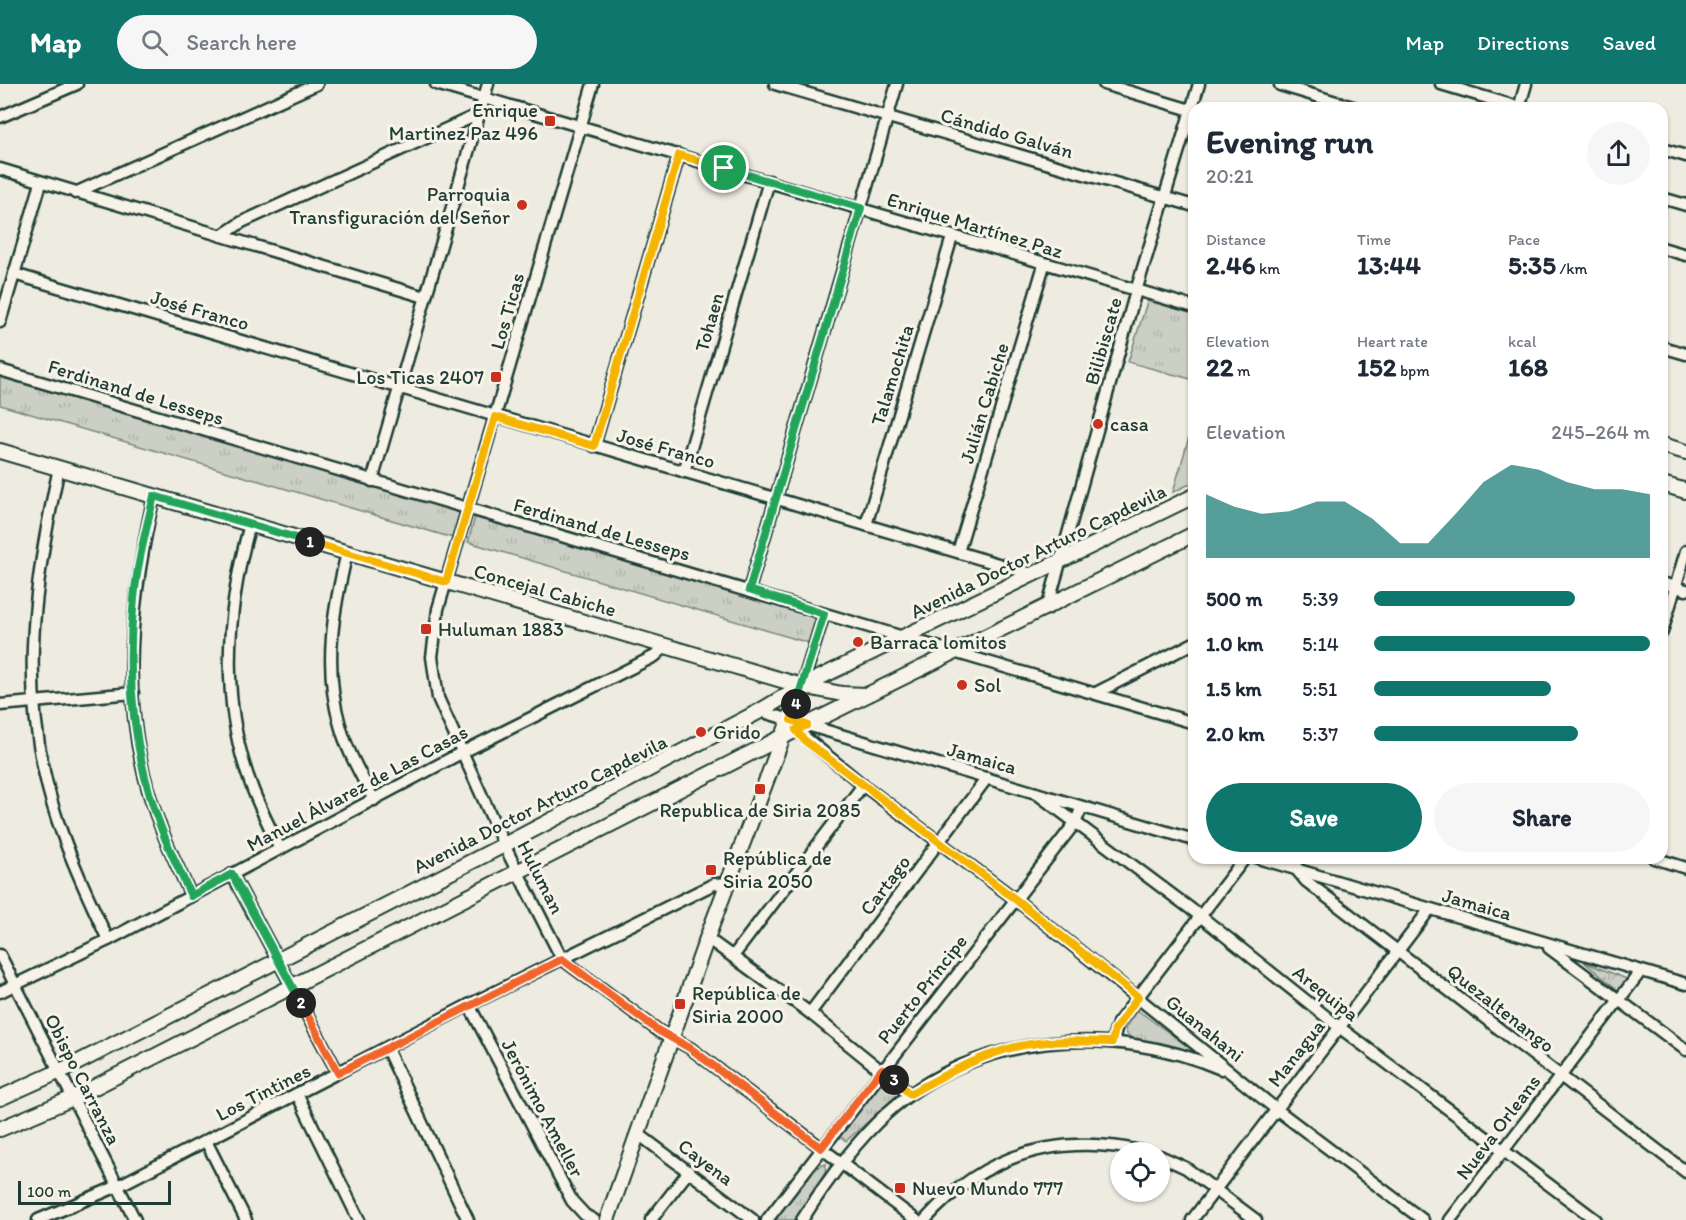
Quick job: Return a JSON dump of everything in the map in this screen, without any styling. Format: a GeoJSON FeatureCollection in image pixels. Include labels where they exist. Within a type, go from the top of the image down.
{"type":"FeatureCollection","features":[{"type":"Feature","properties":{"kind":"main road"},"geometry":{"type":"LineString","coordinates":[[1668,447],[1686,452]]}},
{"type":"Feature","properties":{"kind":"main road","name":"Concejal Cabiche"},"geometry":{"type":"LineString","coordinates":[[0,451],[802,686],[842,694],[871,695]]}},
{"type":"Feature","properties":{"kind":"main road"},"geometry":{"type":"LineString","coordinates":[[1668,486],[1686,491]]}},
{"type":"Feature","properties":{"kind":"main road","name":"Avenida Doctor Arturo Capdevila"},"geometry":{"type":"LineString","coordinates":[[0,1098],[59,1072],[504,845],[760,711],[802,686],[906,638],[1188,499]]}},
{"type":"Feature","properties":{"kind":"main road"},"geometry":{"type":"LineString","coordinates":[[0,1129],[72,1098],[794,728],[871,695],[1188,537]]}},
{"type":"Feature","properties":{"kind":"main road"},"geometry":{"type":"LineString","coordinates":[[607,1220],[707,938],[794,728],[802,686]]}},
{"type":"Feature","properties":{"kind":"street"},"geometry":{"type":"LineString","coordinates":[[0,117],[77,84]]}},
{"type":"Feature","properties":{"kind":"street"},"geometry":{"type":"LineString","coordinates":[[75,193],[317,84]]}},
{"type":"Feature","properties":{"kind":"street","name":"Enrique Martínez Paz"},"geometry":{"type":"LineString","coordinates":[[436,84],[861,208],[1044,265],[1188,305]]}},
{"type":"Feature","properties":{"kind":"street"},"geometry":{"type":"LineString","coordinates":[[372,481],[488,84]]}},
{"type":"Feature","properties":{"kind":"street","name":"Los Ticas"},"geometry":{"type":"LineString","coordinates":[[446,582],[470,509],[593,84]]}},
{"type":"Feature","properties":{"kind":"street","name":"Cándido Galván"},"geometry":{"type":"LineString","coordinates":[[775,84],[1188,204]]}},
{"type":"Feature","properties":{"kind":"street"},"geometry":{"type":"LineString","coordinates":[[749,590],[897,84]]}},
{"type":"Feature","properties":{"kind":"street"},"geometry":{"type":"LineString","coordinates":[[1104,84],[1188,109]]}},
{"type":"Feature","properties":{"kind":"street","name":"Bilibiscate"},"geometry":{"type":"LineString","coordinates":[[1195,102],[1199,84]]}},
{"type":"Feature","properties":{"kind":"street"},"geometry":{"type":"LineString","coordinates":[[1441,84],[1500,102]]}},
{"type":"Feature","properties":{"kind":"street"},"geometry":{"type":"LineString","coordinates":[[1522,102],[1526,84]]}},
{"type":"Feature","properties":{"kind":"street"},"geometry":{"type":"LineString","coordinates":[[1280,85],[1336,102]]}},
{"type":"Feature","properties":{"kind":"street"},"geometry":{"type":"LineString","coordinates":[[221,236],[242,222],[479,114]]}},
{"type":"Feature","properties":{"kind":"street","name":"Bilibiscate"},"geometry":{"type":"LineString","coordinates":[[1047,609],[1058,561],[1136,291],[1188,126]]}},
{"type":"Feature","properties":{"kind":"street"},"geometry":{"type":"LineString","coordinates":[[1668,151],[1686,156]]}},
{"type":"Feature","properties":{"kind":"street"},"geometry":{"type":"LineString","coordinates":[[594,446],[679,155]]}},
{"type":"Feature","properties":{"kind":"street"},"geometry":{"type":"LineString","coordinates":[[0,169],[425,297]]}},
{"type":"Feature","properties":{"kind":"street","name":"Tohaen"},"geometry":{"type":"LineString","coordinates":[[684,472],[769,181]]}},
{"type":"Feature","properties":{"kind":"street"},"geometry":{"type":"LineString","coordinates":[[0,322],[41,183]]}},
{"type":"Feature","properties":{"kind":"street"},"geometry":{"type":"LineString","coordinates":[[1668,200],[1686,205]]}},
{"type":"Feature","properties":{"kind":"street","name":"Talamochita"},"geometry":{"type":"LineString","coordinates":[[866,525],[952,237]]}},
{"type":"Feature","properties":{"kind":"street"},"geometry":{"type":"LineString","coordinates":[[1668,250],[1686,255]]}},
{"type":"Feature","properties":{"kind":"street","name":"Julián Cabiche"},"geometry":{"type":"LineString","coordinates":[[957,552],[1044,265]]}},
{"type":"Feature","properties":{"kind":"street","name":"José Franco"},"geometry":{"type":"LineString","coordinates":[[14,274],[1032,574]]}},
{"type":"Feature","properties":{"kind":"street"},"geometry":{"type":"LineString","coordinates":[[1668,349],[1686,354]]}},
{"type":"Feature","properties":{"kind":"street","name":"Ferdinand de Lesseps"},"geometry":{"type":"LineString","coordinates":[[0,370],[1188,721]]}},
{"type":"Feature","properties":{"kind":"street"},"geometry":{"type":"LineString","coordinates":[[59,468],[35,592],[32,636],[33,702],[45,774],[58,821],[73,862],[108,940]]}},
{"type":"Feature","properties":{"kind":"street"},"geometry":{"type":"LineString","coordinates":[[154,496],[134,600],[133,693],[141,756],[150,793],[162,832],[191,896]]}},
{"type":"Feature","properties":{"kind":"street"},"geometry":{"type":"LineString","coordinates":[[250,524],[231,608],[229,638],[231,691],[246,768],[280,849]]}},
{"type":"Feature","properties":{"kind":"street"},"geometry":{"type":"LineString","coordinates":[[1668,618],[1681,588],[1686,551]]}},
{"type":"Feature","properties":{"kind":"street"},"geometry":{"type":"LineString","coordinates":[[347,553],[331,642],[334,697],[346,742],[374,800]]}},
{"type":"Feature","properties":{"kind":"street","name":"Huluman"},"geometry":{"type":"LineString","coordinates":[[446,582],[435,627],[432,657],[438,698],[504,845],[562,959],[671,1038],[690,1048],[916,1220]]}},
{"type":"Feature","properties":{"kind":"street"},"geometry":{"type":"LineString","coordinates":[[802,686],[824,614]]}},
{"type":"Feature","properties":{"kind":"street","name":"Manuel Álvarez de Las Casas"},"geometry":{"type":"LineString","coordinates":[[0,992],[108,940],[461,753],[655,656],[666,646]]}},
{"type":"Feature","properties":{"kind":"street"},"geometry":{"type":"LineString","coordinates":[[1096,693],[1188,646]]}},
{"type":"Feature","properties":{"kind":"street"},"geometry":{"type":"LineString","coordinates":[[0,705],[133,693]]}},
{"type":"Feature","properties":{"kind":"street","name":"Jamaica"},"geometry":{"type":"LineString","coordinates":[[760,711],[794,728],[987,778],[1188,838]]}},
{"type":"Feature","properties":{"kind":"street","name":"Guanahani"},"geometry":{"type":"LineString","coordinates":[[794,728],[863,785],[1015,899],[1276,1108],[1423,1220]]}},
{"type":"Feature","properties":{"kind":"street","name":"Cartago"},"geometry":{"type":"LineString","coordinates":[[810,1013],[987,778]]}},
{"type":"Feature","properties":{"kind":"street"},"geometry":{"type":"LineString","coordinates":[[734,955],[863,785]]}},
{"type":"Feature","properties":{"kind":"street","name":"Arequipa"},"geometry":{"type":"LineString","coordinates":[[1036,793],[1199,915],[1339,1027],[1596,1220]]}},
{"type":"Feature","properties":{"kind":"street","name":"Puerto Príncipe"},"geometry":{"type":"LineString","coordinates":[[767,1220],[1075,823],[1083,807]]}},
{"type":"Feature","properties":{"kind":"street"},"geometry":{"type":"LineString","coordinates":[[1668,862],[1686,868]]}},
{"type":"Feature","properties":{"kind":"street"},"geometry":{"type":"LineString","coordinates":[[1112,1042],[1115,1029],[1138,997],[1240,864]]}},
{"type":"Feature","properties":{"kind":"street","name":"Jamaica"},"geometry":{"type":"LineString","coordinates":[[1297,864],[1430,909],[1686,984]]}},
{"type":"Feature","properties":{"kind":"street","name":"Quezaltenango"},"geometry":{"type":"LineString","coordinates":[[1297,864],[1306,881],[1686,1172]]}},
{"type":"Feature","properties":{"kind":"street"},"geometry":{"type":"LineString","coordinates":[[232,874],[338,1073]]}},
{"type":"Feature","properties":{"kind":"street","name":"Los Tintines"},"geometry":{"type":"LineString","coordinates":[[38,1220],[118,1186],[387,1050],[469,1005],[714,884],[729,883]]}},
{"type":"Feature","properties":{"kind":"street","name":"Managua"},"geometry":{"type":"LineString","coordinates":[[1192,1220],[1430,909]]}},
{"type":"Feature","properties":{"kind":"street"},"geometry":{"type":"LineString","coordinates":[[707,938],[734,955],[810,1013],[882,1069],[910,1094]]}},
{"type":"Feature","properties":{"kind":"street"},"geometry":{"type":"LineString","coordinates":[[1542,942],[1686,1050]]}},
{"type":"Feature","properties":{"kind":"street","name":"Obispo Carranza"},"geometry":{"type":"LineString","coordinates":[[0,954],[135,1220]]}},
{"type":"Feature","properties":{"kind":"street","name":"Nueva Orleans"},"geometry":{"type":"LineString","coordinates":[[1450,1220],[1641,971]]}},
{"type":"Feature","properties":{"kind":"street","name":"Jerónimo Ameller"},"geometry":{"type":"LineString","coordinates":[[469,1005],[572,1201],[585,1215],[594,1220]]}},
{"type":"Feature","properties":{"kind":"street"},"geometry":{"type":"LineString","coordinates":[[802,1220],[841,1163],[887,1113],[910,1094],[946,1074],[1012,1048],[1036,1044],[1112,1042],[1185,1056],[1233,1074]]}},
{"type":"Feature","properties":{"kind":"street"},"geometry":{"type":"LineString","coordinates":[[387,1050],[468,1220]]}},
{"type":"Feature","properties":{"kind":"street"},"geometry":{"type":"LineString","coordinates":[[297,1094],[359,1220]]}},
{"type":"Feature","properties":{"kind":"street","name":"Cayena"},"geometry":{"type":"LineString","coordinates":[[637,1133],[753,1220]]}},
{"type":"Feature","properties":{"kind":"street"},"geometry":{"type":"LineString","coordinates":[[206,1141],[246,1220]]}},
{"type":"Feature","properties":{"kind":"street"},"geometry":{"type":"LineString","coordinates":[[925,1220],[952,1192],[979,1173],[1007,1159],[1031,1151],[1092,1143],[1110,1146]]}},
{"type":"Feature","properties":{"kind":"street"},"geometry":{"type":"LineString","coordinates":[[1170,1160],[1180,1165],[1256,1220]]}},
{"type":"Feature","properties":{"kind":"street"},"geometry":{"type":"LineString","coordinates":[[651,1220],[689,1171]]}},
{"type":"Feature","properties":{"kind":"green space"},"geometry":{"type":"Polygon","coordinates":[[[1148,299],[1188,310],[1188,378],[1128,362],[1148,299]]]}},
{"type":"Feature","properties":{"kind":"green space"},"geometry":{"type":"Polygon","coordinates":[[[0,377],[455,509],[460,512],[453,538],[0,405],[0,377]]]}},
{"type":"Feature","properties":{"kind":"green space"},"geometry":{"type":"Polygon","coordinates":[[[1188,441],[1188,485],[1173,492],[1188,441]]]}},
{"type":"Feature","properties":{"kind":"green space"},"geometry":{"type":"Polygon","coordinates":[[[475,517],[818,613],[809,643],[468,542],[475,517]]]}},
{"type":"Feature","properties":{"kind":"green space"},"geometry":{"type":"Polygon","coordinates":[[[1584,962],[1627,979],[1618,990],[1584,962]]]}},
{"type":"Feature","properties":{"kind":"green space"},"geometry":{"type":"Polygon","coordinates":[[[1137,1010],[1196,1052],[1133,1039],[1127,1034],[1125,1028],[1137,1010]]]}},
{"type":"Feature","properties":{"kind":"green space"},"geometry":{"type":"Polygon","coordinates":[[[881,1076],[899,1091],[898,1095],[846,1141],[836,1133],[881,1076]]]}},
{"type":"Feature","properties":{"kind":"green space"},"geometry":{"type":"Polygon","coordinates":[[[826,1164],[825,1173],[796,1220],[772,1220],[818,1167],[826,1164]]]}},
{"type":"Feature","properties":{"kind":"place","name":"Enrique Martinez Paz 496"},"geometry":{"type":"Point","coordinates":[550,121]}},
{"type":"Feature","properties":{"kind":"place","name":"Parroquia Transfiguración del Señor"},"geometry":{"type":"Point","coordinates":[522,205]}},
{"type":"Feature","properties":{"kind":"place","name":"Los Ticas 2407"},"geometry":{"type":"Point","coordinates":[496,377]}},
{"type":"Feature","properties":{"kind":"place","name":"casa"},"geometry":{"type":"Point","coordinates":[1098,424]}},
{"type":"Feature","properties":{"kind":"place","name":"Huluman 1883"},"geometry":{"type":"Point","coordinates":[426,629]}},
{"type":"Feature","properties":{"kind":"place","name":"Barraca lomitos"},"geometry":{"type":"Point","coordinates":[858,642]}},
{"type":"Feature","properties":{"kind":"place","name":"Sol"},"geometry":{"type":"Point","coordinates":[962,685]}},
{"type":"Feature","properties":{"kind":"place","name":"Grido"},"geometry":{"type":"Point","coordinates":[701,732]}},
{"type":"Feature","properties":{"kind":"place","name":"Republica de Siria 2085"},"geometry":{"type":"Point","coordinates":[760,789]}},
{"type":"Feature","properties":{"kind":"place","name":"República de Siria 2050"},"geometry":{"type":"Point","coordinates":[711,870]}},
{"type":"Feature","properties":{"kind":"place","name":"República de Siria 2000"},"geometry":{"type":"Point","coordinates":[680,1004]}},
{"type":"Feature","properties":{"kind":"place","name":"Nuevo Mundo 777"},"geometry":{"type":"Point","coordinates":[900,1188]}},
{"type":"Feature","properties":{"kind":"route"},"geometry":{"type":"LineString","coordinates":[[679,155],[724,168],[861,208],[749,590],[824,614],[791,720],[807,725],[796,730],[804,740],[1015,899],[1138,997],[1118,1023],[1112,1042],[1080,1041],[1012,1048],[946,1074],[910,1094],[882,1069],[821,1148],[690,1048],[659,1031],[562,959],[338,1073],[232,874],[191,896],[162,832],[150,793],[136,727],[131,633],[138,564],[154,496],[446,582],[470,509],[495,417],[594,446],[679,155]]}}]}
